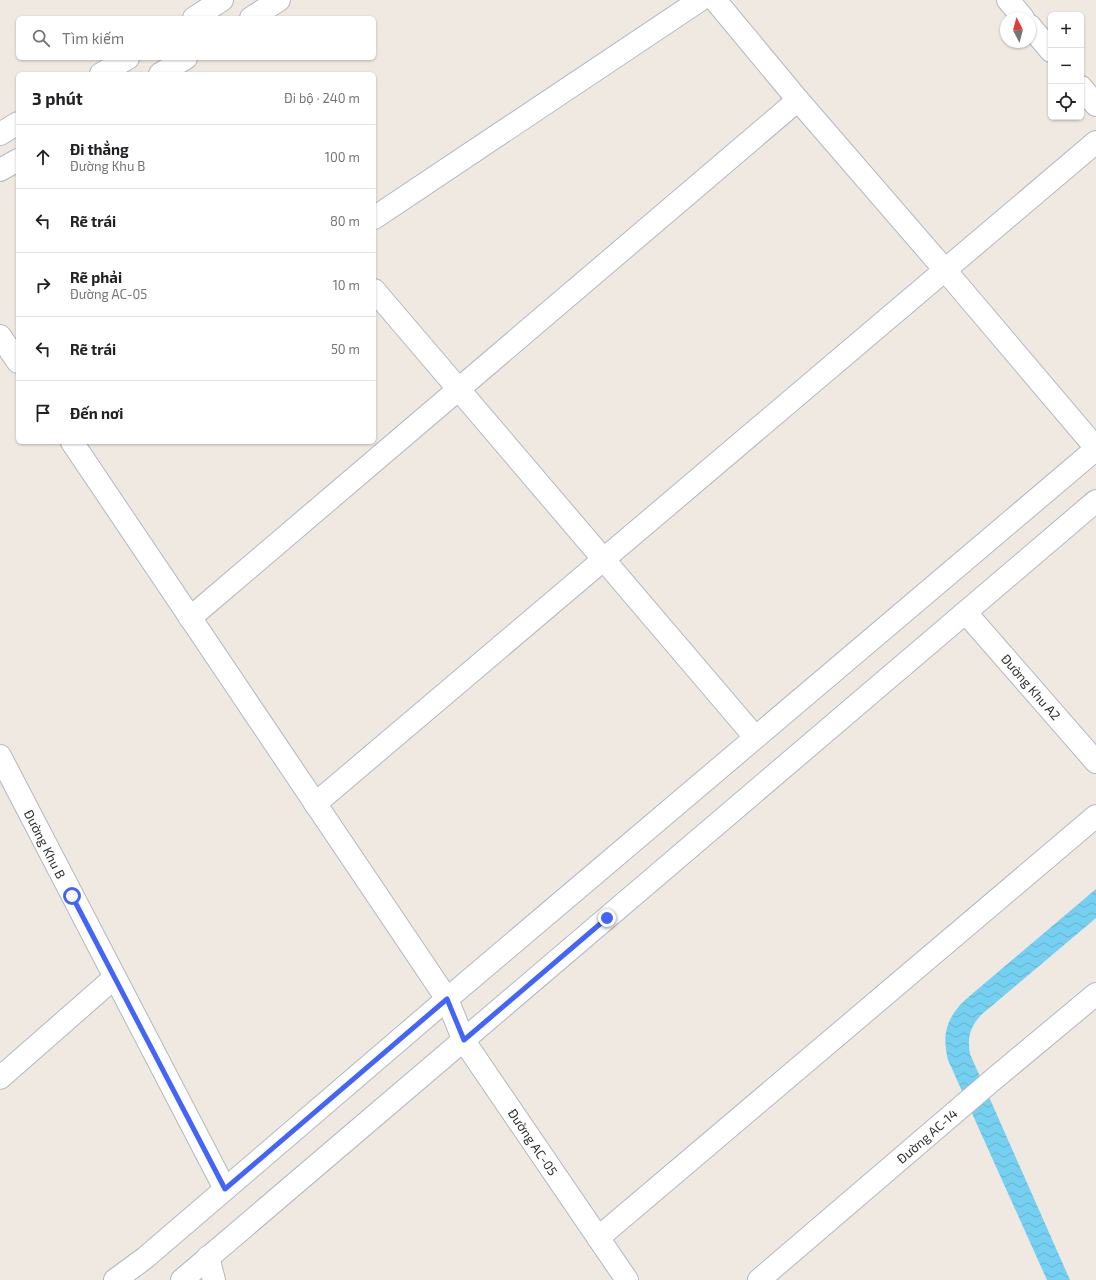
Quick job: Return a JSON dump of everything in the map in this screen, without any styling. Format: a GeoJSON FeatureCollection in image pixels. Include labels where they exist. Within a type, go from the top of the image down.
{"type":"FeatureCollection","features":[{"type":"Feature","properties":{"kind":"street"},"geometry":{"type":"LineString","coordinates":[[197,16],[222,0]]}},
{"type":"Feature","properties":{"kind":"street"},"geometry":{"type":"LineString","coordinates":[[254,16],[279,0]]}},
{"type":"Feature","properties":{"kind":"street"},"geometry":{"type":"LineString","coordinates":[[376,217],[700,0]]}},
{"type":"Feature","properties":{"kind":"street"},"geometry":{"type":"LineString","coordinates":[[115,1280],[145,1258],[447,999],[1096,449],[945,270],[798,100],[716,0]]}},
{"type":"Feature","properties":{"kind":"street"},"geometry":{"type":"LineString","coordinates":[[1008,0],[1018,12]]}},
{"type":"Feature","properties":{"kind":"street"},"geometry":{"type":"LineString","coordinates":[[1036,33],[1048,48]]}},
{"type":"Feature","properties":{"kind":"street"},"geometry":{"type":"LineString","coordinates":[[104,72],[125,60]]}},
{"type":"Feature","properties":{"kind":"street"},"geometry":{"type":"LineString","coordinates":[[163,72],[183,60]]}},
{"type":"Feature","properties":{"kind":"street"},"geometry":{"type":"LineString","coordinates":[[1084,91],[1096,105]]}},
{"type":"Feature","properties":{"kind":"street"},"geometry":{"type":"LineString","coordinates":[[190,618],[798,100]]}},
{"type":"Feature","properties":{"kind":"street"},"geometry":{"type":"LineString","coordinates":[[0,134],[16,124]]}},
{"type":"Feature","properties":{"kind":"street"},"geometry":{"type":"LineString","coordinates":[[316,804],[1096,142]]}},
{"type":"Feature","properties":{"kind":"street"},"geometry":{"type":"LineString","coordinates":[[0,170],[16,161]]}},
{"type":"Feature","properties":{"kind":"street"},"geometry":{"type":"LineString","coordinates":[[376,292],[755,738]]}},
{"type":"Feature","properties":{"kind":"street"},"geometry":{"type":"LineString","coordinates":[[0,336],[16,359]]}},
{"type":"Feature","properties":{"kind":"street","name":"Đường AC-05"},"geometry":{"type":"LineString","coordinates":[[73,444],[447,999],[464,1040],[628,1280]]}},
{"type":"Feature","properties":{"kind":"street"},"geometry":{"type":"LineString","coordinates":[[182,1280],[1096,501]]}},
{"type":"Feature","properties":{"kind":"street","name":"Đường Khu A2"},"geometry":{"type":"LineString","coordinates":[[966,613],[1096,762]]}},
{"type":"Feature","properties":{"kind":"street","name":"Đường Khu B"},"geometry":{"type":"LineString","coordinates":[[0,756],[5,779],[114,978],[225,1189]]}},
{"type":"Feature","properties":{"kind":"street"},"geometry":{"type":"LineString","coordinates":[[598,1238],[1096,816]]}},
{"type":"Feature","properties":{"kind":"street"},"geometry":{"type":"LineString","coordinates":[[0,1078],[114,978]]}},
{"type":"Feature","properties":{"kind":"street","name":"Đường AC-14"},"geometry":{"type":"LineString","coordinates":[[759,1280],[995,1078],[1096,994]]}},
{"type":"Feature","properties":{"kind":"street"},"geometry":{"type":"LineString","coordinates":[[208,1257],[214,1280]]}},
{"type":"Feature","properties":{"kind":"water"},"geometry":{"type":"Polygon","coordinates":[[[1096,889],[1096,918],[981,1015],[974,1024],[969,1038],[970,1054],[1070,1280],[1047,1280],[948,1060],[945,1042],[947,1027],[950,1020],[965,1000],[1096,889]]]}},
{"type":"Feature","properties":{"kind":"route"},"geometry":{"type":"LineString","coordinates":[[72,896],[225,1189],[447,999],[464,1040],[607,918]]}}]}
